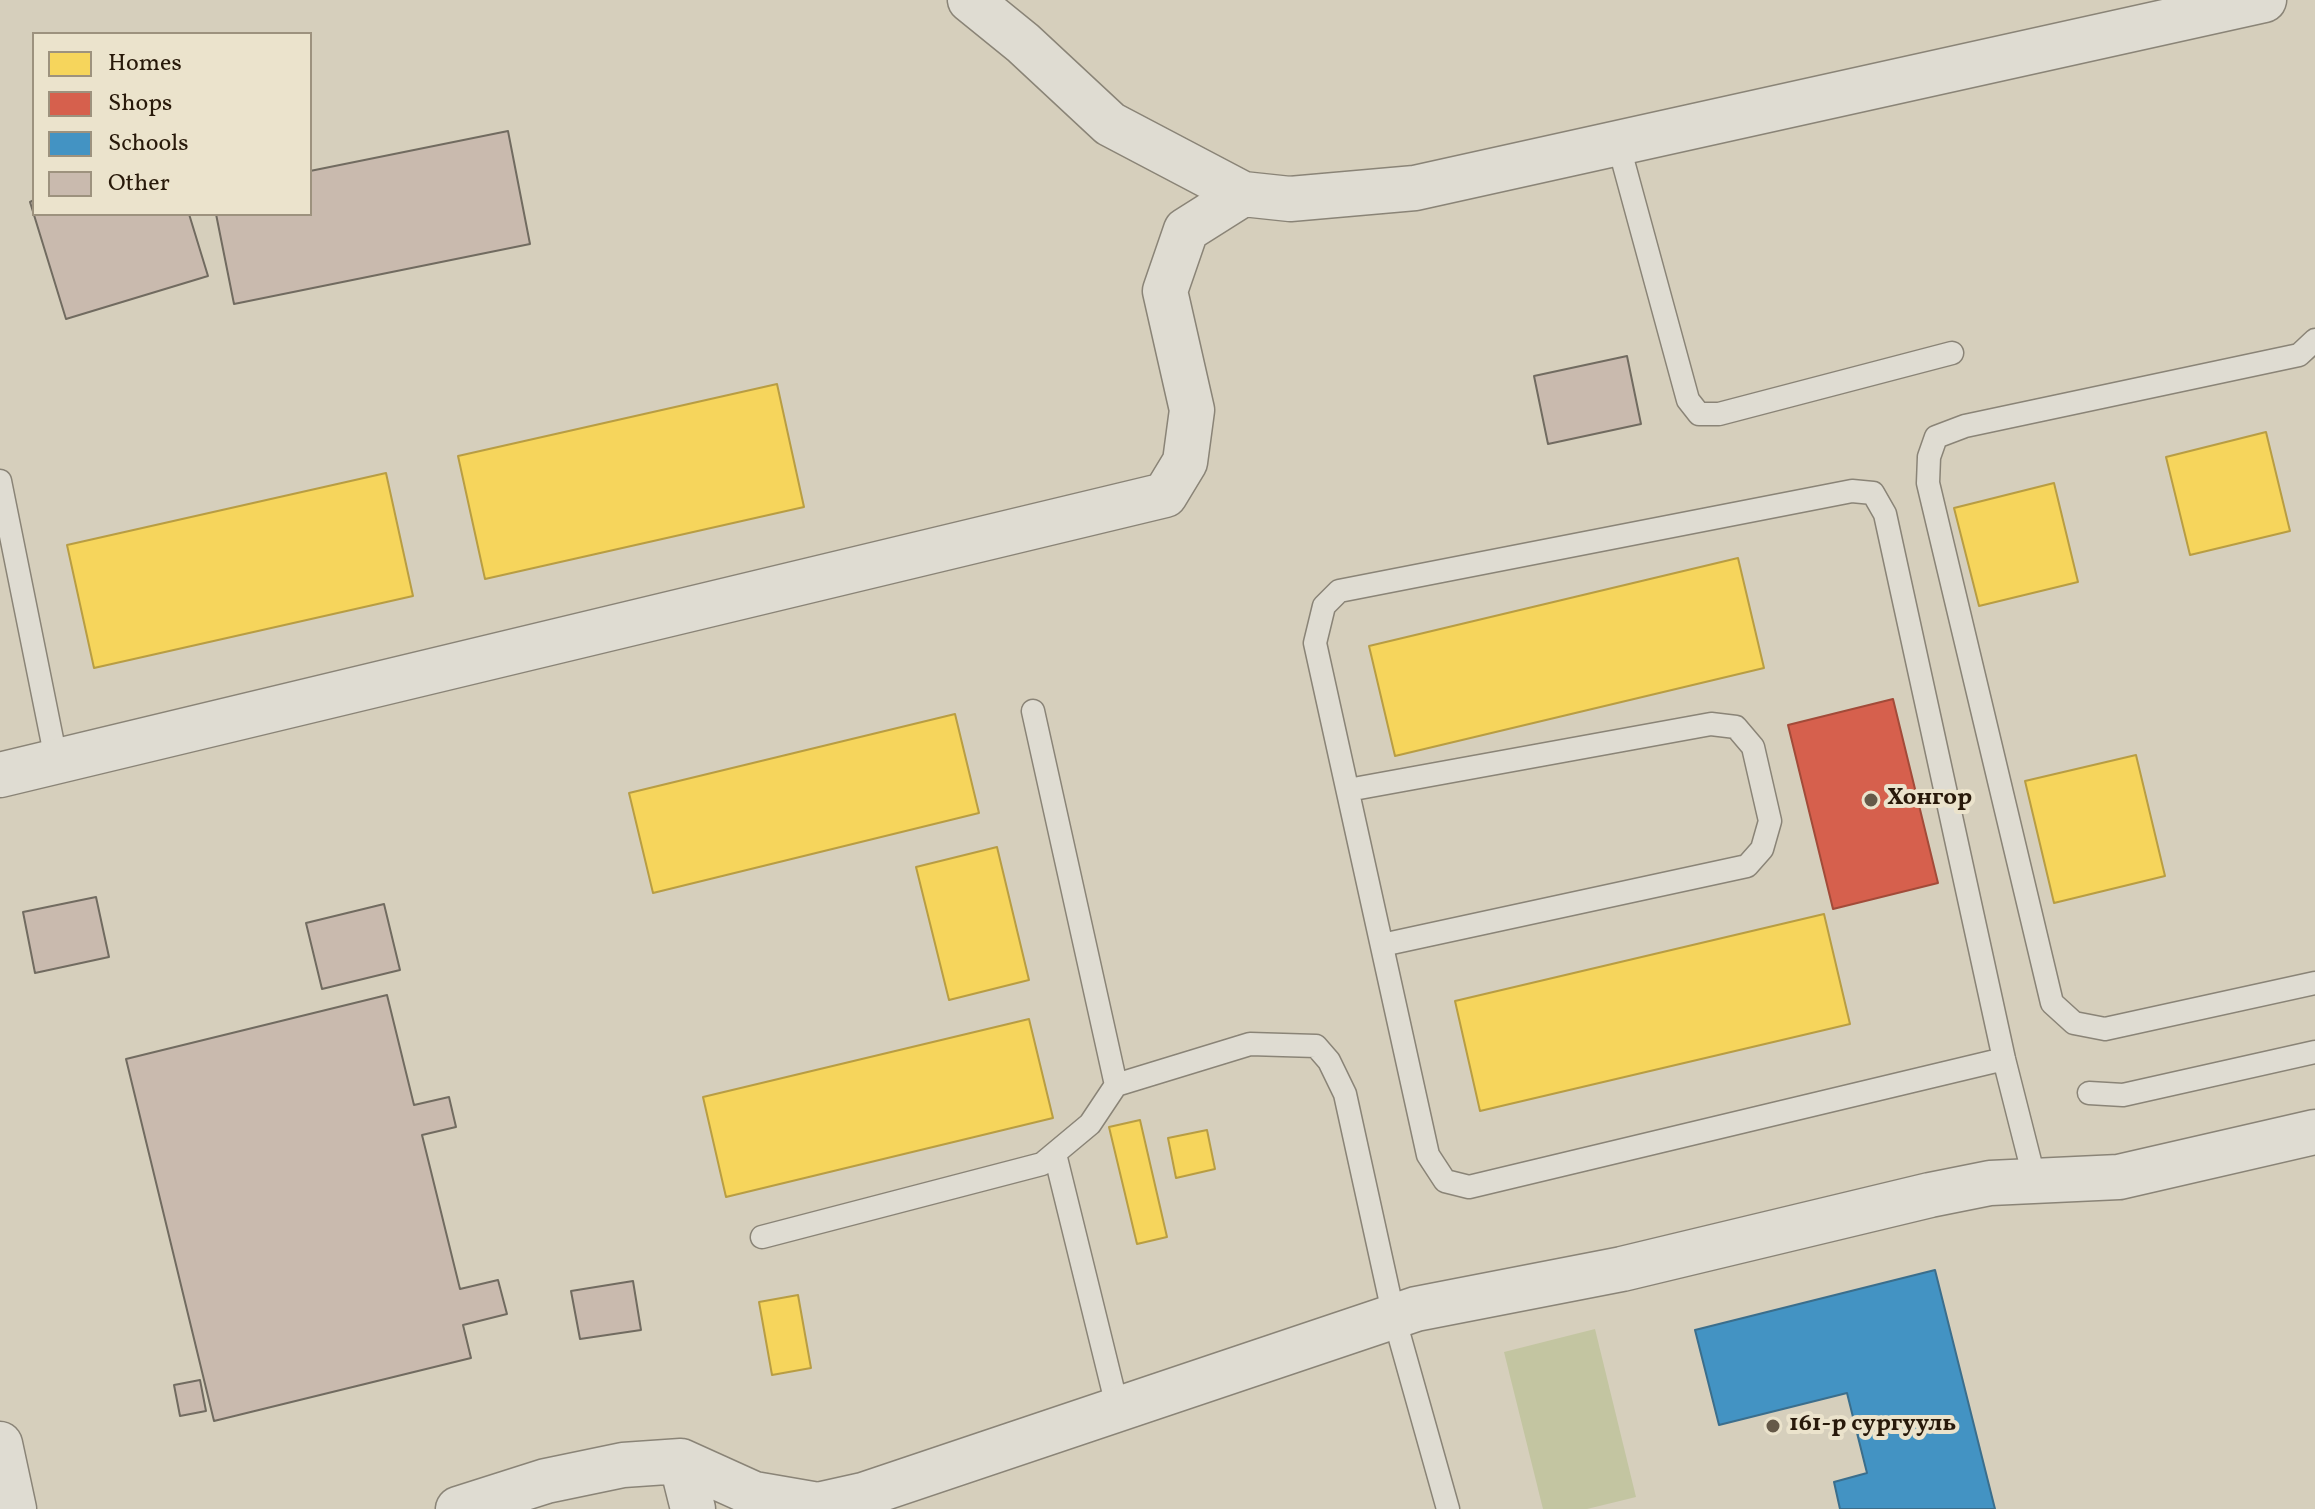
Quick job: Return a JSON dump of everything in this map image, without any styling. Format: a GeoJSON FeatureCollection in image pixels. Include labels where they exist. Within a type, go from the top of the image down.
{"type":"FeatureCollection","features":[{"type":"Feature","properties":{"kind":"street"},"geometry":{"type":"LineString","coordinates":[[970,0],[1023,43],[1110,124],[1243,194],[1290,199],[1415,188],[2264,0]]}},
{"type":"Feature","properties":{"kind":"street"},"geometry":{"type":"LineString","coordinates":[[0,775],[56,759],[1165,495],[1185,462],[1192,410],[1165,291],[1186,230],[1243,194]]}},
{"type":"Feature","properties":{"kind":"street"},"geometry":{"type":"LineString","coordinates":[[458,1509],[546,1481],[623,1465],[681,1461],[754,1494],[818,1505],[863,1495],[1416,1309],[1622,1269],[1990,1183],[2119,1177],[2315,1132]]}},
{"type":"Feature","properties":{"kind":"street"},"geometry":{"type":"LineString","coordinates":[[0,1444],[14,1509]]}},
{"type":"Feature","properties":{"kind":"street"},"geometry":{"type":"LineString","coordinates":[[681,1461],[693,1509]]}},
{"type":"Feature","properties":{"kind":"lane"},"geometry":{"type":"LineString","coordinates":[[1618,143],[1688,400],[1699,414],[1719,414],[1952,353]]}},
{"type":"Feature","properties":{"kind":"lane"},"geometry":{"type":"LineString","coordinates":[[2315,340],[2299,355],[2134,388],[1951,431],[1936,437],[1929,457],[1928,483],[2052,1003],[2074,1023],[2105,1029],[2315,983]]}},
{"type":"Feature","properties":{"kind":"lane"},"geometry":{"type":"LineString","coordinates":[[0,481],[5,526],[56,759]]}},
{"type":"Feature","properties":{"kind":"lane"},"geometry":{"type":"LineString","coordinates":[[2004,1059],[1469,1187],[1445,1181],[1428,1155],[1315,643],[1324,606],[1339,591],[1852,491],[1873,493],[1885,514],[2004,1059],[2035,1181]]}},
{"type":"Feature","properties":{"kind":"lane"},"geometry":{"type":"LineString","coordinates":[[1033,711],[1116,1085]]}},
{"type":"Feature","properties":{"kind":"lane"},"geometry":{"type":"LineString","coordinates":[[1348,790],[1711,724],[1736,727],[1753,747],[1770,821],[1762,849],[1747,866],[1382,945]]}},
{"type":"Feature","properties":{"kind":"lane"},"geometry":{"type":"LineString","coordinates":[[762,1237],[1042,1164],[1090,1124],[1116,1085],[1250,1044],[1316,1046],[1329,1061],[1345,1094],[1394,1317],[1448,1509]]}},
{"type":"Feature","properties":{"kind":"lane"},"geometry":{"type":"LineString","coordinates":[[2089,1093],[2123,1095],[2315,1052]]}},
{"type":"Feature","properties":{"kind":"lane"},"geometry":{"type":"LineString","coordinates":[[1055,1154],[1118,1410]]}},
{"type":"Feature","properties":{"kind":"green space"},"geometry":{"type":"Polygon","coordinates":[[[1595,1329],[1636,1497],[1587,1509],[1543,1509],[1504,1352],[1595,1329]]]}},
{"type":"Feature","properties":{"kind":"building: Homes"},"geometry":{"type":"Polygon","coordinates":[[[777,384],[804,507],[485,579],[458,456],[777,384]]]}},
{"type":"Feature","properties":{"kind":"building: Homes"},"geometry":{"type":"Polygon","coordinates":[[[2266,432],[2290,531],[2190,555],[2166,457],[2266,432]]]}},
{"type":"Feature","properties":{"kind":"building: Homes"},"geometry":{"type":"Polygon","coordinates":[[[386,473],[413,596],[94,668],[67,545],[386,473]]]}},
{"type":"Feature","properties":{"kind":"building: Homes"},"geometry":{"type":"Polygon","coordinates":[[[2054,483],[2078,582],[1979,606],[1954,508],[2054,483]]]}},
{"type":"Feature","properties":{"kind":"building: Homes"},"geometry":{"type":"Polygon","coordinates":[[[1738,558],[1764,668],[1395,756],[1369,646],[1738,558]]]}},
{"type":"Feature","properties":{"kind":"building: Homes"},"geometry":{"type":"Polygon","coordinates":[[[955,714],[979,813],[653,893],[629,793],[955,714]]]}},
{"type":"Feature","properties":{"kind":"building: Homes"},"geometry":{"type":"Polygon","coordinates":[[[2136,755],[2165,876],[2054,903],[2025,781],[2136,755]]]}},
{"type":"Feature","properties":{"kind":"building: Homes"},"geometry":{"type":"Polygon","coordinates":[[[997,847],[1029,980],[949,1000],[916,867],[997,847]]]}},
{"type":"Feature","properties":{"kind":"building: Homes"},"geometry":{"type":"Polygon","coordinates":[[[1824,914],[1850,1024],[1480,1111],[1455,1001],[1824,914]]]}},
{"type":"Feature","properties":{"kind":"building: Homes"},"geometry":{"type":"Polygon","coordinates":[[[1029,1019],[1053,1118],[726,1197],[703,1097],[1029,1019]]]}},
{"type":"Feature","properties":{"kind":"building: Homes"},"geometry":{"type":"Polygon","coordinates":[[[1140,1120],[1167,1237],[1137,1244],[1109,1127],[1140,1120]]]}},
{"type":"Feature","properties":{"kind":"building: Homes"},"geometry":{"type":"Polygon","coordinates":[[[1207,1130],[1215,1169],[1176,1178],[1168,1138],[1207,1130]]]}},
{"type":"Feature","properties":{"kind":"building: Homes"},"geometry":{"type":"Polygon","coordinates":[[[798,1295],[811,1368],[772,1375],[759,1302],[798,1295]]]}},
{"type":"Feature","properties":{"kind":"building: Shops"},"geometry":{"type":"Polygon","coordinates":[[[1893,699],[1938,883],[1833,909],[1788,725],[1893,699]]]}},
{"type":"Feature","properties":{"kind":"building: Schools"},"geometry":{"type":"Polygon","coordinates":[[[1935,1270],[1995,1509],[1840,1509],[1834,1482],[1867,1473],[1847,1393],[1719,1425],[1695,1330],[1935,1270]]]}},
{"type":"Feature","properties":{"kind":"building: Other"},"geometry":{"type":"Polygon","coordinates":[[[508,131],[530,244],[234,304],[216,216],[312,216],[312,171],[508,131]]]}},
{"type":"Feature","properties":{"kind":"building: Other"},"geometry":{"type":"Polygon","coordinates":[[[34,216],[190,216],[208,276],[66,319],[34,216]]]}},
{"type":"Feature","properties":{"kind":"building: Other"},"geometry":{"type":"Polygon","coordinates":[[[1627,356],[1641,424],[1548,444],[1534,376],[1627,356]]]}},
{"type":"Feature","properties":{"kind":"building: Other"},"geometry":{"type":"Polygon","coordinates":[[[96,897],[109,957],[35,973],[23,912],[96,897]]]}},
{"type":"Feature","properties":{"kind":"building: Other"},"geometry":{"type":"Polygon","coordinates":[[[384,904],[400,970],[322,989],[306,923],[384,904]]]}},
{"type":"Feature","properties":{"kind":"building: Other"},"geometry":{"type":"Polygon","coordinates":[[[387,995],[414,1105],[449,1097],[456,1127],[422,1135],[460,1289],[498,1280],[507,1314],[463,1325],[471,1358],[214,1421],[126,1059],[387,995]]]}},
{"type":"Feature","properties":{"kind":"building: Other"},"geometry":{"type":"Polygon","coordinates":[[[633,1281],[641,1330],[580,1339],[571,1291],[633,1281]]]}},
{"type":"Feature","properties":{"kind":"building: Other"},"geometry":{"type":"Polygon","coordinates":[[[200,1380],[206,1411],[180,1416],[174,1385],[200,1380]]]}},
{"type":"Feature","properties":{"kind":"place","name":"Хонгор"},"geometry":{"type":"Point","coordinates":[1871,800]}},
{"type":"Feature","properties":{"kind":"place","name":"161-р сургууль"},"geometry":{"type":"Point","coordinates":[1773,1426]}}]}
